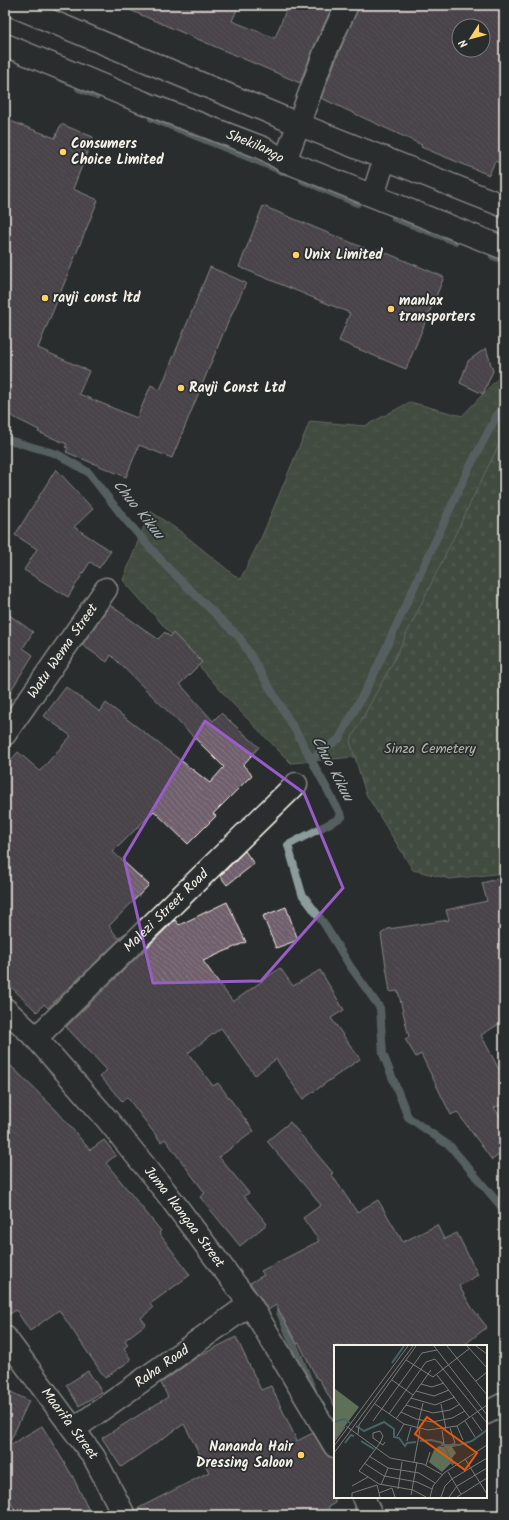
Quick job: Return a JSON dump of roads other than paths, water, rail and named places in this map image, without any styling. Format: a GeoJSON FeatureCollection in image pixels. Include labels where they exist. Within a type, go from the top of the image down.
{"type":"FeatureCollection","features":[{"type":"Feature","properties":{"kind":"street"},"geometry":{"type":"LineString","coordinates":[[12,5],[298,124],[504,206]]}},
{"type":"Feature","properties":{"kind":"street"},"geometry":{"type":"LineString","coordinates":[[284,160],[325,52],[347,5]]}},
{"type":"Feature","properties":{"kind":"street","name":"Shekilango"},"geometry":{"type":"LineString","coordinates":[[5,45],[142,102],[264,148],[284,160],[373,194],[504,248]]}},
{"type":"Feature","properties":{"kind":"street"},"geometry":{"type":"LineString","coordinates":[[373,194],[385,158]]}},
{"type":"Feature","properties":{"kind":"street","name":"Watu Wema Street"},"geometry":{"type":"LineString","coordinates":[[5,734],[106,589]]}},
{"type":"Feature","properties":{"kind":"street","name":"Malezi Street Road"},"geometry":{"type":"LineString","coordinates":[[36,1038],[296,784]]}},
{"type":"Feature","properties":{"kind":"street","name":"Juma Ikangaa Street"},"geometry":{"type":"LineString","coordinates":[[5,1010],[36,1038],[106,1118],[165,1191],[250,1304],[334,1444]]}},
{"type":"Feature","properties":{"kind":"street","name":"Raha Road"},"geometry":{"type":"LineString","coordinates":[[74,1429],[250,1304]]}},
{"type":"Feature","properties":{"kind":"street","name":"Maarifa Street"},"geometry":{"type":"LineString","coordinates":[[9,1351],[74,1429],[94,1457],[124,1515]]}},
{"type":"Feature","properties":{"kind":"street"},"geometry":{"type":"LineString","coordinates":[[487,1412],[504,1404]]}},
{"type":"Feature","properties":{"kind":"street"},"geometry":{"type":"LineString","coordinates":[[363,1498],[371,1515]]}},
{"type":"Feature","properties":{"kind":"waterway"},"geometry":{"type":"LineString","coordinates":[[79,88],[97,95]]}},
{"type":"Feature","properties":{"kind":"waterway"},"geometry":{"type":"LineString","coordinates":[[152,118],[285,172]]}},
{"type":"Feature","properties":{"kind":"waterway"},"geometry":{"type":"LineString","coordinates":[[303,180],[357,203]]}},
{"type":"Feature","properties":{"kind":"waterway"},"geometry":{"type":"LineString","coordinates":[[395,218],[455,241]]}},
{"type":"Feature","properties":{"kind":"waterway"},"geometry":{"type":"LineString","coordinates":[[493,256],[504,260]]}},
{"type":"Feature","properties":{"kind":"waterway"},"geometry":{"type":"LineString","coordinates":[[311,759],[339,739],[373,676],[468,470],[504,402]]}},
{"type":"Feature","properties":{"kind":"waterway","name":"Chuo Kikuu"},"geometry":{"type":"LineString","coordinates":[[5,439],[57,454],[88,472],[124,518],[169,569],[240,638],[298,735],[342,817],[288,845],[302,894],[323,922],[350,966],[380,1008],[383,1054],[408,1117],[451,1147],[504,1210]]}},
{"type":"Feature","properties":{"kind":"waterway"},"geometry":{"type":"LineString","coordinates":[[280,1312],[313,1391]]}},
{"type":"Feature","properties":{"kind":"place","name":"Consumers Choice Limited"},"geometry":{"type":"Point","coordinates":[63,152]}},
{"type":"Feature","properties":{"kind":"place","name":"Unix Limited"},"geometry":{"type":"Point","coordinates":[296,255]}},
{"type":"Feature","properties":{"kind":"place","name":"ravji const ltd"},"geometry":{"type":"Point","coordinates":[45,298]}},
{"type":"Feature","properties":{"kind":"place","name":"manlax transporters"},"geometry":{"type":"Point","coordinates":[391,309]}},
{"type":"Feature","properties":{"kind":"place","name":"Ravji Const Ltd"},"geometry":{"type":"Point","coordinates":[181,388]}},
{"type":"Feature","properties":{"kind":"place","name":"Nananda Hair Dressing Saloon"},"geometry":{"type":"Point","coordinates":[301,1455]}},
{"type":"Feature","properties":{"kind":"park label","name":"Sinza Cemetery"},"geometry":{"type":"Point","coordinates":[430,749]}}]}
